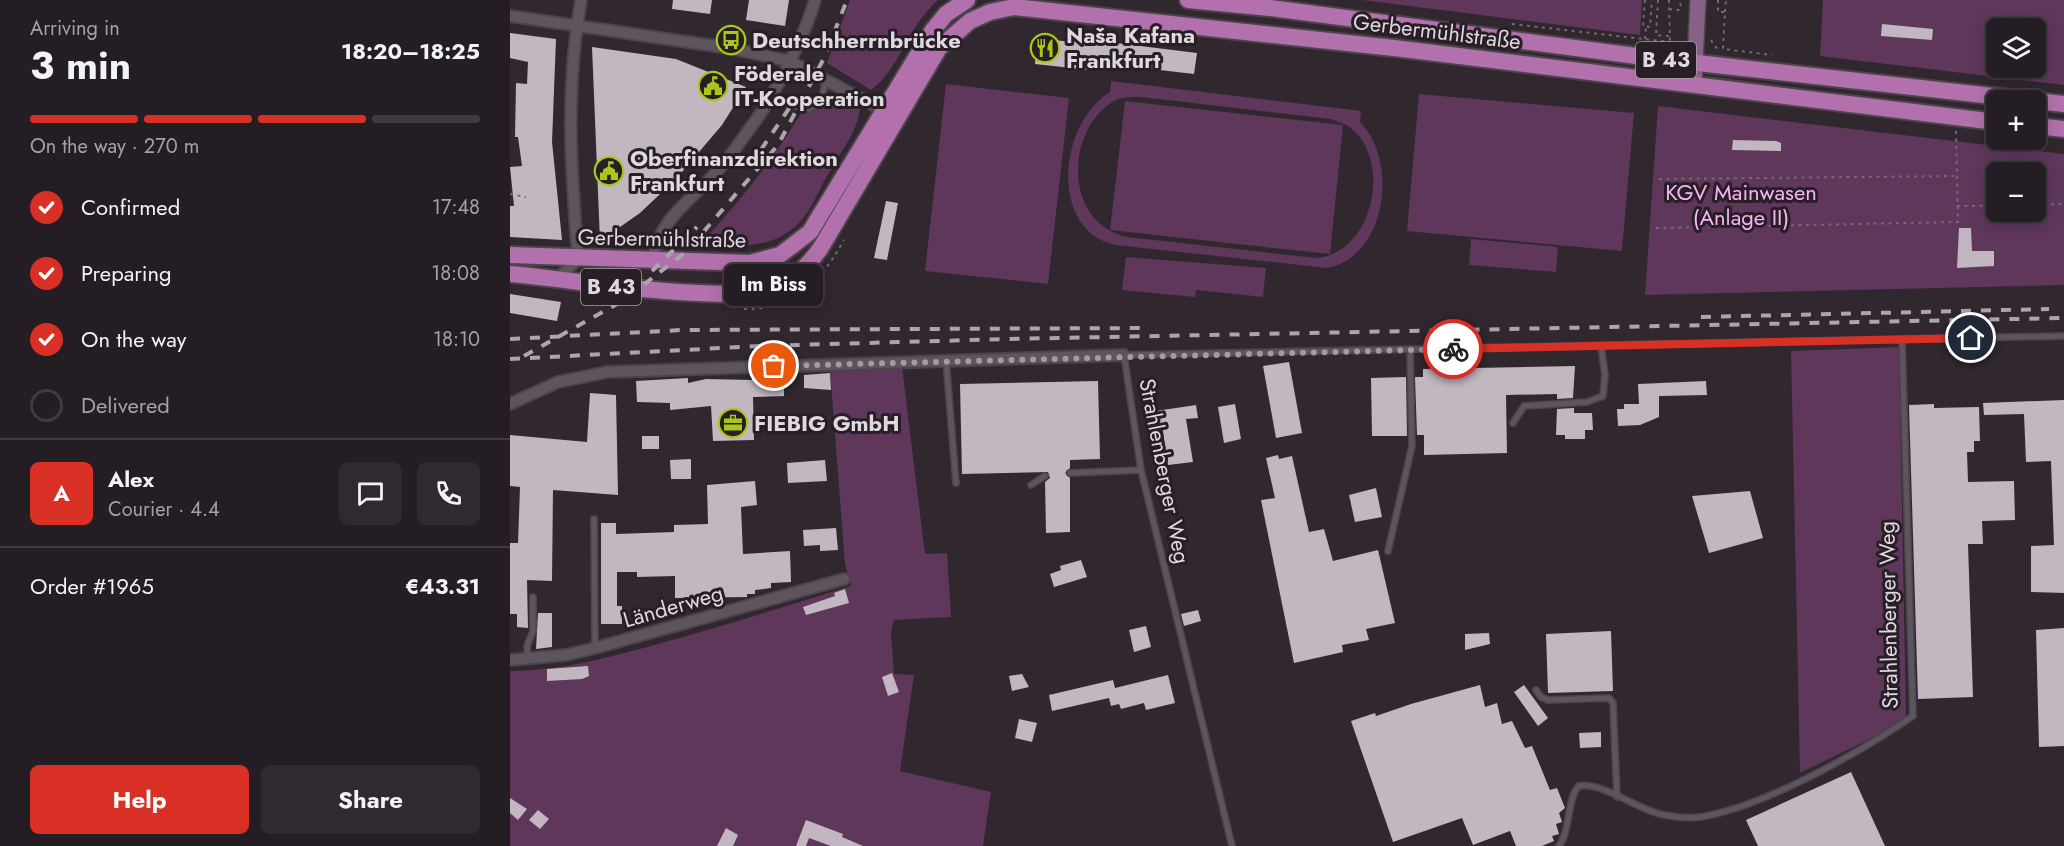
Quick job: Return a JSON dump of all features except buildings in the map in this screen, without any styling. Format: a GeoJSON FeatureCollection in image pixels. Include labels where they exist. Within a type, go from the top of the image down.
{"type":"FeatureCollection","features":[{"type":"Feature","properties":{"kind":"main road","name":"Gerbermühlstraße"},"geometry":{"type":"LineString","coordinates":[[510,255],[750,263],[780,255],[810,232],[933,30],[945,14],[967,0]]}},
{"type":"Feature","properties":{"kind":"main road","name":"Gerbermühlstraße"},"geometry":{"type":"LineString","coordinates":[[1188,0],[1695,63],[2064,104]]}},
{"type":"Feature","properties":{"kind":"main road","name":"Gerbermühlstraße"},"geometry":{"type":"LineString","coordinates":[[510,274],[665,292],[728,294],[757,292],[776,286],[795,276],[808,264],[849,203],[939,48],[953,34],[990,12],[1014,7],[1395,48],[1986,121]]}},
{"type":"Feature","properties":{"kind":"main road"},"geometry":{"type":"LineString","coordinates":[[2046,127],[2064,129]]}},
{"type":"Feature","properties":{"kind":"main road"},"geometry":{"type":"LineString","coordinates":[[728,294],[749,284],[754,278],[755,269],[750,263]]}},
{"type":"Feature","properties":{"kind":"street"},"geometry":{"type":"LineString","coordinates":[[557,279],[578,259],[569,144],[570,83],[581,0]]}},
{"type":"Feature","properties":{"kind":"street"},"geometry":{"type":"LineString","coordinates":[[654,259],[654,248],[666,225],[719,169],[758,117],[789,61],[815,0]]}},
{"type":"Feature","properties":{"kind":"street"},"geometry":{"type":"LineString","coordinates":[[1694,84],[1698,0]]}},
{"type":"Feature","properties":{"kind":"street"},"geometry":{"type":"LineString","coordinates":[[510,16],[729,48],[789,61],[883,110],[902,109]]}},
{"type":"Feature","properties":{"kind":"street","name":"Strahlenberger Weg"},"geometry":{"type":"LineString","coordinates":[[510,404],[558,382],[607,372],[1124,355]]}},
{"type":"Feature","properties":{"kind":"street","name":"Länderweg"},"geometry":{"type":"LineString","coordinates":[[510,660],[566,655],[595,648],[844,579]]}},
{"type":"Feature","properties":{"kind":"lane"},"geometry":{"type":"LineString","coordinates":[[773,90],[787,104],[809,109],[816,106],[824,95],[825,78]]}},
{"type":"Feature","properties":{"kind":"lane"},"geometry":{"type":"LineString","coordinates":[[1124,355],[2064,336]]}},
{"type":"Feature","properties":{"kind":"lane","name":"Strahlenberger Weg"},"geometry":{"type":"LineString","coordinates":[[1559,846],[1567,832],[1574,795],[1579,786],[1593,786],[1655,814],[1685,818],[1711,815],[1774,792],[1874,743],[1913,716],[1902,339]]}},
{"type":"Feature","properties":{"kind":"lane"},"geometry":{"type":"LineString","coordinates":[[1513,423],[1518,411],[1531,404],[1587,402],[1604,396],[1605,375],[1601,346]]}},
{"type":"Feature","properties":{"kind":"lane"},"geometry":{"type":"LineString","coordinates":[[1388,551],[1412,446],[1410,349]]}},
{"type":"Feature","properties":{"kind":"lane","name":"Strahlenberger Weg"},"geometry":{"type":"LineString","coordinates":[[1124,355],[1141,470],[1230,846]]}},
{"type":"Feature","properties":{"kind":"lane"},"geometry":{"type":"LineString","coordinates":[[946,360],[956,483]]}},
{"type":"Feature","properties":{"kind":"lane"},"geometry":{"type":"LineString","coordinates":[[1070,472],[1141,470]]}},
{"type":"Feature","properties":{"kind":"lane"},"geometry":{"type":"LineString","coordinates":[[1031,485],[1045,476]]}},
{"type":"Feature","properties":{"kind":"lane"},"geometry":{"type":"LineString","coordinates":[[594,519],[595,648]]}},
{"type":"Feature","properties":{"kind":"lane"},"geometry":{"type":"LineString","coordinates":[[528,658],[527,646],[533,631],[533,597]]}},
{"type":"Feature","properties":{"kind":"lane"},"geometry":{"type":"LineString","coordinates":[[1536,690],[1541,697],[1548,700],[1609,698],[1613,703],[1617,797]]}},
{"type":"Feature","properties":{"kind":"path"},"geometry":{"type":"LineString","coordinates":[[1645,0],[1643,26],[1647,27]]}},
{"type":"Feature","properties":{"kind":"path"},"geometry":{"type":"LineString","coordinates":[[1645,39],[1647,27],[1650,27],[1652,0]]}},
{"type":"Feature","properties":{"kind":"path"},"geometry":{"type":"LineString","coordinates":[[1658,0],[1656,35],[1670,36]]}},
{"type":"Feature","properties":{"kind":"path"},"geometry":{"type":"LineString","coordinates":[[1669,0],[1670,48]]}},
{"type":"Feature","properties":{"kind":"path"},"geometry":{"type":"LineString","coordinates":[[1669,9],[1680,10],[1681,0]]}},
{"type":"Feature","properties":{"kind":"path"},"geometry":{"type":"LineString","coordinates":[[1718,0],[1718,12],[1725,12]]}},
{"type":"Feature","properties":{"kind":"path"},"geometry":{"type":"LineString","coordinates":[[1726,0],[1723,49],[1732,50]]}},
{"type":"Feature","properties":{"kind":"path"},"geometry":{"type":"LineString","coordinates":[[1710,36],[1713,45],[1725,55]]}},
{"type":"Feature","properties":{"kind":"path"},"geometry":{"type":"LineString","coordinates":[[1656,228],[1958,222],[1956,127]]}},
{"type":"Feature","properties":{"kind":"path"},"geometry":{"type":"LineString","coordinates":[[1659,179],[1957,176]]}},
{"type":"Feature","properties":{"kind":"path"},"geometry":{"type":"LineString","coordinates":[[510,194],[526,197]]}},
{"type":"Feature","properties":{"kind":"path"},"geometry":{"type":"LineString","coordinates":[[2046,205],[2064,204]]}},
{"type":"Feature","properties":{"kind":"path"},"geometry":{"type":"LineString","coordinates":[[1957,206],[1986,206]]}},
{"type":"Feature","properties":{"kind":"green space"},"geometry":{"type":"Polygon","coordinates":[[[850,0],[938,0],[919,22],[889,71],[871,90],[827,63],[850,0]]]}},
{"type":"Feature","properties":{"kind":"green space"},"geometry":{"type":"Polygon","coordinates":[[[1362,0],[1642,0],[1640,35],[1362,0]]]}},
{"type":"Feature","properties":{"kind":"green space"},"geometry":{"type":"Polygon","coordinates":[[[1823,0],[2064,0],[2064,85],[2005,78],[2046,78],[2046,18],[1986,18],[1986,76],[1820,56],[1823,0]]]}},
{"type":"Feature","properties":{"kind":"green space"},"geometry":{"type":"Polygon","coordinates":[[[1111,81],[1361,111],[1360,122],[1372,139],[1380,160],[1383,182],[1381,206],[1374,227],[1363,246],[1347,260],[1327,268],[1116,245],[1099,239],[1083,225],[1073,207],[1069,186],[1069,164],[1082,122],[1095,105],[1110,92],[1111,81]],[[1141,97],[1120,99],[1114,101],[1098,115],[1086,133],[1080,153],[1078,175],[1082,195],[1091,214],[1106,228],[1127,237],[1316,258],[1336,253],[1351,241],[1363,224],[1370,204],[1373,183],[1371,163],[1364,144],[1350,127],[1331,119],[1141,97]]]}},
{"type":"Feature","properties":{"kind":"green space"},"geometry":{"type":"Polygon","coordinates":[[[946,84],[1069,98],[1048,284],[925,271],[946,84]]]}},
{"type":"Feature","properties":{"kind":"green space"},"geometry":{"type":"Polygon","coordinates":[[[830,93],[860,109],[856,126],[848,142],[804,218],[789,232],[766,242],[729,245],[703,241],[755,180],[801,113],[822,108],[830,93]]]}},
{"type":"Feature","properties":{"kind":"green space"},"geometry":{"type":"Polygon","coordinates":[[[1419,94],[1634,113],[1622,251],[1407,231],[1419,94]]]}},
{"type":"Feature","properties":{"kind":"green space"},"geometry":{"type":"Polygon","coordinates":[[[1125,101],[1343,125],[1330,254],[1110,230],[1125,101]]]}},
{"type":"Feature","properties":{"kind":"green space","name":"KGV Mainwasen (Anlage II)"},"geometry":{"type":"Polygon","coordinates":[[[1658,106],[1986,145],[1986,150],[2030,150],[2064,154],[2064,285],[1645,295],[1658,106]]]}},
{"type":"Feature","properties":{"kind":"green space"},"geometry":{"type":"Polygon","coordinates":[[[1471,239],[1558,247],[1556,272],[1469,265],[1471,239]]]}},
{"type":"Feature","properties":{"kind":"green space"},"geometry":{"type":"Polygon","coordinates":[[[1126,257],[1266,268],[1263,297],[1196,290],[1195,297],[1122,290],[1126,257]]]}},
{"type":"Feature","properties":{"kind":"green space"},"geometry":{"type":"Polygon","coordinates":[[[1899,347],[1906,717],[1872,738],[1800,773],[1791,351],[1899,347]]]}},
{"type":"Feature","properties":{"kind":"green space"},"geometry":{"type":"Polygon","coordinates":[[[902,367],[925,554],[947,553],[951,617],[894,620],[891,632],[894,674],[914,675],[900,771],[991,792],[983,846],[510,846],[510,671],[548,669],[621,654],[851,586],[845,564],[830,369],[902,367]]]}},
{"type":"Feature","properties":{"kind":"railway"},"geometry":{"type":"LineString","coordinates":[[524,356],[624,300],[687,251],[778,145],[824,58],[847,0]]}},
{"type":"Feature","properties":{"kind":"railway"},"geometry":{"type":"LineString","coordinates":[[750,166],[792,104]]}},
{"type":"Feature","properties":{"kind":"railway"},"geometry":{"type":"LineString","coordinates":[[652,271],[697,227]]}},
{"type":"Feature","properties":{"kind":"railway"},"geometry":{"type":"LineString","coordinates":[[1701,317],[2049,309]]}},
{"type":"Feature","properties":{"kind":"railway"},"geometry":{"type":"LineString","coordinates":[[510,359],[760,346],[1007,339],[2064,318]]}},
{"type":"Feature","properties":{"kind":"railway"},"geometry":{"type":"LineString","coordinates":[[510,339],[682,330],[1149,328]]}},
{"type":"Feature","properties":{"kind":"way so far"},"geometry":{"type":"LineString","coordinates":[[774,366],[1124,355],[1453,349]]}},
{"type":"Feature","properties":{"kind":"place","name":"Deutschherrnbrücke"},"geometry":{"type":"Point","coordinates":[731,40]}},
{"type":"Feature","properties":{"kind":"place","name":"Naša Kafana Frankfurt"},"geometry":{"type":"Point","coordinates":[1045,48]}},
{"type":"Feature","properties":{"kind":"place","name":"Föderale IT-Kooperation"},"geometry":{"type":"Point","coordinates":[713,86]}},
{"type":"Feature","properties":{"kind":"place","name":"Oberfinanzdirektion Frankfurt"},"geometry":{"type":"Point","coordinates":[609,171]}},
{"type":"Feature","properties":{"kind":"place","name":"Im Biss"},"geometry":{"type":"Point","coordinates":[774,366]}},
{"type":"Feature","properties":{"kind":"place","name":"FIEBIG GmbH"},"geometry":{"type":"Point","coordinates":[733,423]}},
{"type":"Feature","properties":{"kind":"route"},"geometry":{"type":"LineString","coordinates":[[1453,349],[1971,338]]}}]}
